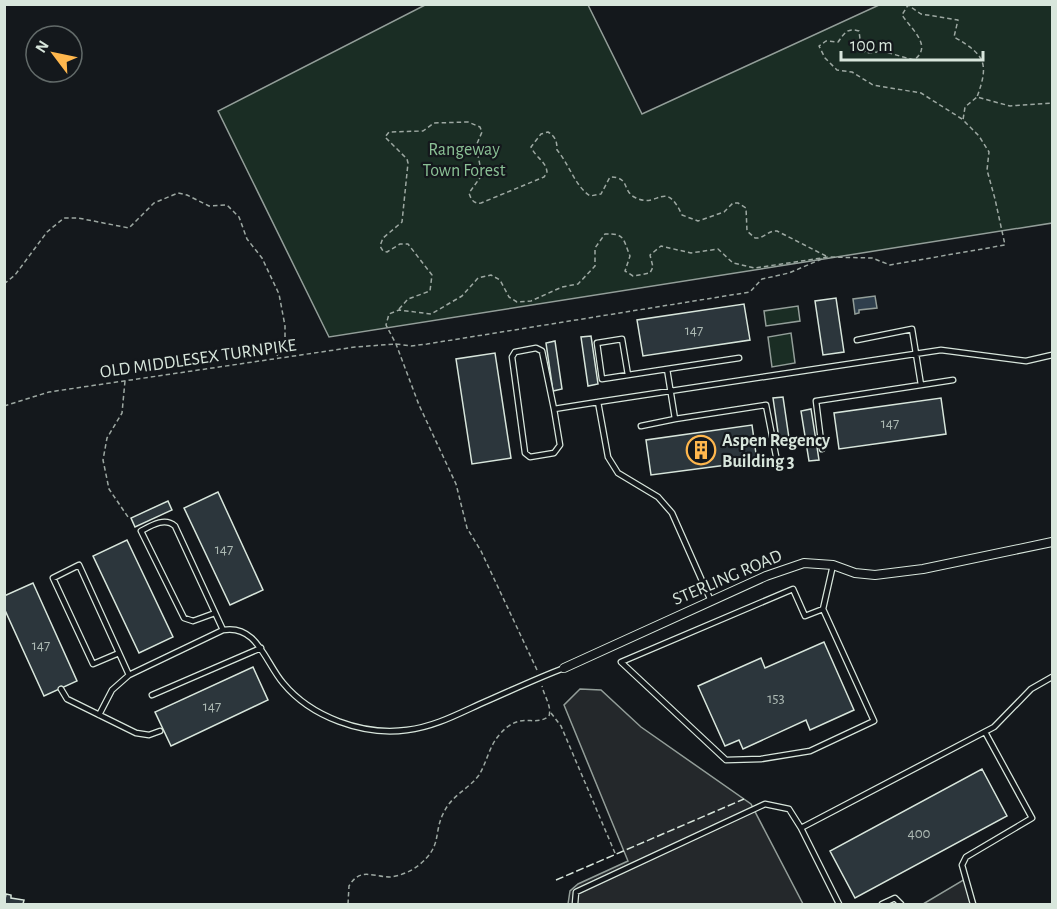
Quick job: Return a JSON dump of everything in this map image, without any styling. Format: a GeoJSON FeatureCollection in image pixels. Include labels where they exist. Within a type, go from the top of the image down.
{"type":"FeatureCollection","features":[{"type":"Feature","properties":{"kind":"street","name":"STERLING ROAD"},"geometry":{"type":"LineString","coordinates":[[564,668],[766,576],[804,563],[833,565],[855,573],[875,575],[923,570],[1053,542]]}},
{"type":"Feature","properties":{"kind":"lane"},"geometry":{"type":"LineString","coordinates":[[857,340],[912,329],[921,385]]}},
{"type":"Feature","properties":{"kind":"lane"},"geometry":{"type":"LineString","coordinates":[[628,375],[622,339],[597,343],[602,379],[739,358]]}},
{"type":"Feature","properties":{"kind":"lane"},"geometry":{"type":"LineString","coordinates":[[536,348],[542,351],[554,409],[560,446],[554,453],[530,457],[525,453],[512,357],[515,352],[536,348]]}},
{"type":"Feature","properties":{"kind":"lane"},"geometry":{"type":"LineString","coordinates":[[554,409],[671,393],[941,350],[1026,361],[1053,355]]}},
{"type":"Feature","properties":{"kind":"lane"},"geometry":{"type":"LineString","coordinates":[[667,369],[675,419]]}},
{"type":"Feature","properties":{"kind":"lane"},"geometry":{"type":"LineString","coordinates":[[822,449],[816,401],[953,380]]}},
{"type":"Feature","properties":{"kind":"lane"},"geometry":{"type":"LineString","coordinates":[[598,402],[608,457],[618,473],[658,497],[672,513],[711,601]]}},
{"type":"Feature","properties":{"kind":"lane"},"geometry":{"type":"LineString","coordinates":[[641,426],[766,405],[776,456]]}},
{"type":"Feature","properties":{"kind":"lane"},"geometry":{"type":"LineString","coordinates":[[215,613],[193,621],[184,618],[141,531],[158,523],[173,524],[215,613],[223,630]]}},
{"type":"Feature","properties":{"kind":"lane"},"geometry":{"type":"LineString","coordinates":[[119,653],[93,664],[53,578],[79,565],[119,653],[129,675]]}},
{"type":"Feature","properties":{"kind":"lane"},"geometry":{"type":"LineString","coordinates":[[823,609],[805,616],[793,589],[621,662],[726,760],[761,759],[810,751],[874,721],[823,609],[833,565]]}},
{"type":"Feature","properties":{"kind":"lane"},"geometry":{"type":"LineString","coordinates":[[99,715],[112,690],[129,675],[230,628],[247,633],[261,648],[283,683],[305,703],[346,724],[375,730],[405,730],[442,721],[564,668]]}},
{"type":"Feature","properties":{"kind":"lane"},"geometry":{"type":"LineString","coordinates":[[152,695],[261,648]]}},
{"type":"Feature","properties":{"kind":"lane"},"geometry":{"type":"LineString","coordinates":[[801,828],[994,727],[1031,689],[1053,677]]}},
{"type":"Feature","properties":{"kind":"lane"},"geometry":{"type":"LineString","coordinates":[[61,689],[67,699],[136,733],[149,735],[160,731]]}},
{"type":"Feature","properties":{"kind":"lane"},"geometry":{"type":"LineString","coordinates":[[973,904],[963,865],[966,857],[1032,818],[985,732]]}},
{"type":"Feature","properties":{"kind":"lane"},"geometry":{"type":"LineString","coordinates":[[575,904],[576,892],[765,804],[789,809],[839,904]]}},
{"type":"Feature","properties":{"kind":"lane"},"geometry":{"type":"LineString","coordinates":[[882,904],[895,898],[901,904]]}},
{"type":"Feature","properties":{"kind":"path"},"geometry":{"type":"LineString","coordinates":[[615,853],[561,726],[551,713],[540,677],[468,528],[456,484],[419,405],[396,344],[386,327],[389,314],[399,310],[431,314],[462,296],[478,278],[491,275],[500,280],[509,297],[518,302],[531,301],[562,287],[578,284],[594,266],[594,248],[605,234],[622,236],[630,256],[625,271],[633,276],[650,273],[653,267],[650,255],[662,246],[691,253],[718,249],[733,263],[754,268],[828,257],[872,258],[890,265],[1005,245],[987,170],[989,152],[980,136],[963,120],[921,93],[873,85],[852,72],[837,70],[825,58],[819,46],[826,41],[838,42],[846,31],[852,29],[859,31],[861,47],[866,53],[877,52],[881,49],[914,60],[923,51],[918,34],[902,15],[908,5],[921,14],[958,20],[954,37],[970,46],[982,60],[985,76],[977,97],[965,107],[963,120]]}},
{"type":"Feature","properties":{"kind":"path"},"geometry":{"type":"LineString","coordinates":[[977,97],[1010,106],[1053,103]]}},
{"type":"Feature","properties":{"kind":"path"},"geometry":{"type":"LineString","coordinates":[[399,310],[408,298],[430,291],[432,275],[408,244],[400,244],[387,252],[380,246],[383,238],[402,222],[408,164],[407,159],[385,137],[388,132],[423,131],[434,123],[468,122],[480,127],[482,132],[476,146],[482,175],[469,193],[471,200],[476,203],[544,177],[547,167],[535,155],[531,147],[541,134],[548,132],[554,136],[558,144],[557,150],[584,192],[590,196],[601,194],[610,177],[618,177],[623,180],[628,192],[634,198],[642,201],[665,196],[675,201],[682,215],[698,221],[724,212],[733,203],[738,203],[746,208],[747,231],[755,238],[763,238],[772,231],[777,231],[828,257]]}},
{"type":"Feature","properties":{"kind":"path"},"geometry":{"type":"LineString","coordinates":[[4,284],[15,275],[47,232],[64,218],[78,218],[129,228],[154,203],[178,194],[187,195],[208,206],[227,205],[239,218],[250,244],[262,258],[279,294],[285,338],[277,358]]}},
{"type":"Feature","properties":{"kind":"path","name":"OLD MIDDLESEX TURNPIKE"},"geometry":{"type":"LineString","coordinates":[[4,406],[49,392],[125,380],[355,347],[428,344],[750,292],[762,279],[789,273],[828,257]]}},
{"type":"Feature","properties":{"kind":"path"},"geometry":{"type":"LineString","coordinates":[[125,380],[122,413],[107,438],[103,460],[109,489],[128,517]]}},
{"type":"Feature","properties":{"kind":"path"},"geometry":{"type":"LineString","coordinates":[[348,904],[349,885],[358,875],[396,876],[421,864],[434,847],[447,806],[478,776],[498,736],[518,720],[546,719],[551,713]]}},
{"type":"Feature","properties":{"kind":"green space","name":"Rangeway Town Forest"},"geometry":{"type":"Polygon","coordinates":[[[427,4],[588,5],[642,114],[879,5],[1052,5],[1052,223],[329,337],[218,111],[427,4]]]}},
{"type":"Feature","properties":{"kind":"green space"},"geometry":{"type":"Polygon","coordinates":[[[798,306],[800,321],[766,326],[764,311],[798,306]]]}},
{"type":"Feature","properties":{"kind":"green space"},"geometry":{"type":"Polygon","coordinates":[[[791,333],[795,363],[772,367],[768,337],[791,333]]]}},
{"type":"Feature","properties":{"kind":"shaded area"},"geometry":{"type":"Polygon","coordinates":[[[580,689],[601,690],[641,727],[751,804],[803,904],[568,904],[570,891],[578,884],[628,861],[564,705],[580,689]]]}},
{"type":"Feature","properties":{"kind":"shaded area"},"geometry":{"type":"Polygon","coordinates":[[[965,879],[976,904],[923,904],[965,879]]]}},
{"type":"Feature","properties":{"kind":"water"},"geometry":{"type":"Polygon","coordinates":[[[875,296],[877,308],[859,310],[859,313],[855,314],[853,299],[875,296]]]}},
{"type":"Feature","properties":{"kind":"building"},"geometry":{"type":"Polygon","coordinates":[[[836,298],[844,352],[823,355],[815,301],[836,298]]]}},
{"type":"Feature","properties":{"kind":"building"},"geometry":{"type":"Polygon","coordinates":[[[744,304],[750,340],[643,356],[637,320],[744,304]]]}},
{"type":"Feature","properties":{"kind":"building"},"geometry":{"type":"Polygon","coordinates":[[[591,336],[598,384],[588,386],[581,337],[591,336]]]}},
{"type":"Feature","properties":{"kind":"building"},"geometry":{"type":"Polygon","coordinates":[[[555,341],[562,389],[553,391],[546,343],[555,341]]]}},
{"type":"Feature","properties":{"kind":"building"},"geometry":{"type":"Polygon","coordinates":[[[495,353],[511,458],[472,464],[456,359],[495,353]]]}},
{"type":"Feature","properties":{"kind":"building"},"geometry":{"type":"Polygon","coordinates":[[[783,397],[790,445],[780,446],[773,398],[783,397]]]}},
{"type":"Feature","properties":{"kind":"building"},"geometry":{"type":"Polygon","coordinates":[[[941,398],[946,434],[839,449],[834,413],[941,398]]]}},
{"type":"Feature","properties":{"kind":"building"},"geometry":{"type":"Polygon","coordinates":[[[811,409],[819,460],[809,461],[801,411],[811,409]]]}},
{"type":"Feature","properties":{"kind":"building","name":"Aspen Regency Building 3"},"geometry":{"type":"Polygon","coordinates":[[[752,425],[757,461],[651,475],[646,440],[752,425]]]}},
{"type":"Feature","properties":{"kind":"building"},"geometry":{"type":"Polygon","coordinates":[[[218,492],[263,590],[230,605],[184,508],[218,492]]]}},
{"type":"Feature","properties":{"kind":"building"},"geometry":{"type":"Polygon","coordinates":[[[168,501],[172,510],[135,527],[131,518],[168,501]]]}},
{"type":"Feature","properties":{"kind":"building"},"geometry":{"type":"Polygon","coordinates":[[[127,540],[173,637],[139,653],[93,556],[127,540]]]}},
{"type":"Feature","properties":{"kind":"building"},"geometry":{"type":"Polygon","coordinates":[[[33,583],[77,681],[44,696],[4,608],[4,596],[33,583]]]}},
{"type":"Feature","properties":{"kind":"building"},"geometry":{"type":"Polygon","coordinates":[[[824,642],[854,710],[810,730],[806,720],[743,749],[739,740],[725,746],[698,686],[761,658],[765,668],[824,642]]]}},
{"type":"Feature","properties":{"kind":"building"},"geometry":{"type":"Polygon","coordinates":[[[253,667],[268,700],[171,746],[155,712],[253,667]]]}},
{"type":"Feature","properties":{"kind":"building"},"geometry":{"type":"Polygon","coordinates":[[[982,769],[1007,816],[855,898],[830,851],[982,769]]]}},
{"type":"Feature","properties":{"kind":"building"},"geometry":{"type":"Polygon","coordinates":[[[6,894],[11,895],[11,898],[24,900],[23,904],[4,904],[6,894]]]}},
{"type":"Feature","properties":{"kind":"fence"},"geometry":{"type":"LineString","coordinates":[[556,880],[744,799]]}},
{"type":"Feature","properties":{"kind":"place","name":"Aspen Regency Building 3"},"geometry":{"type":"Point","coordinates":[701,450]}}]}
